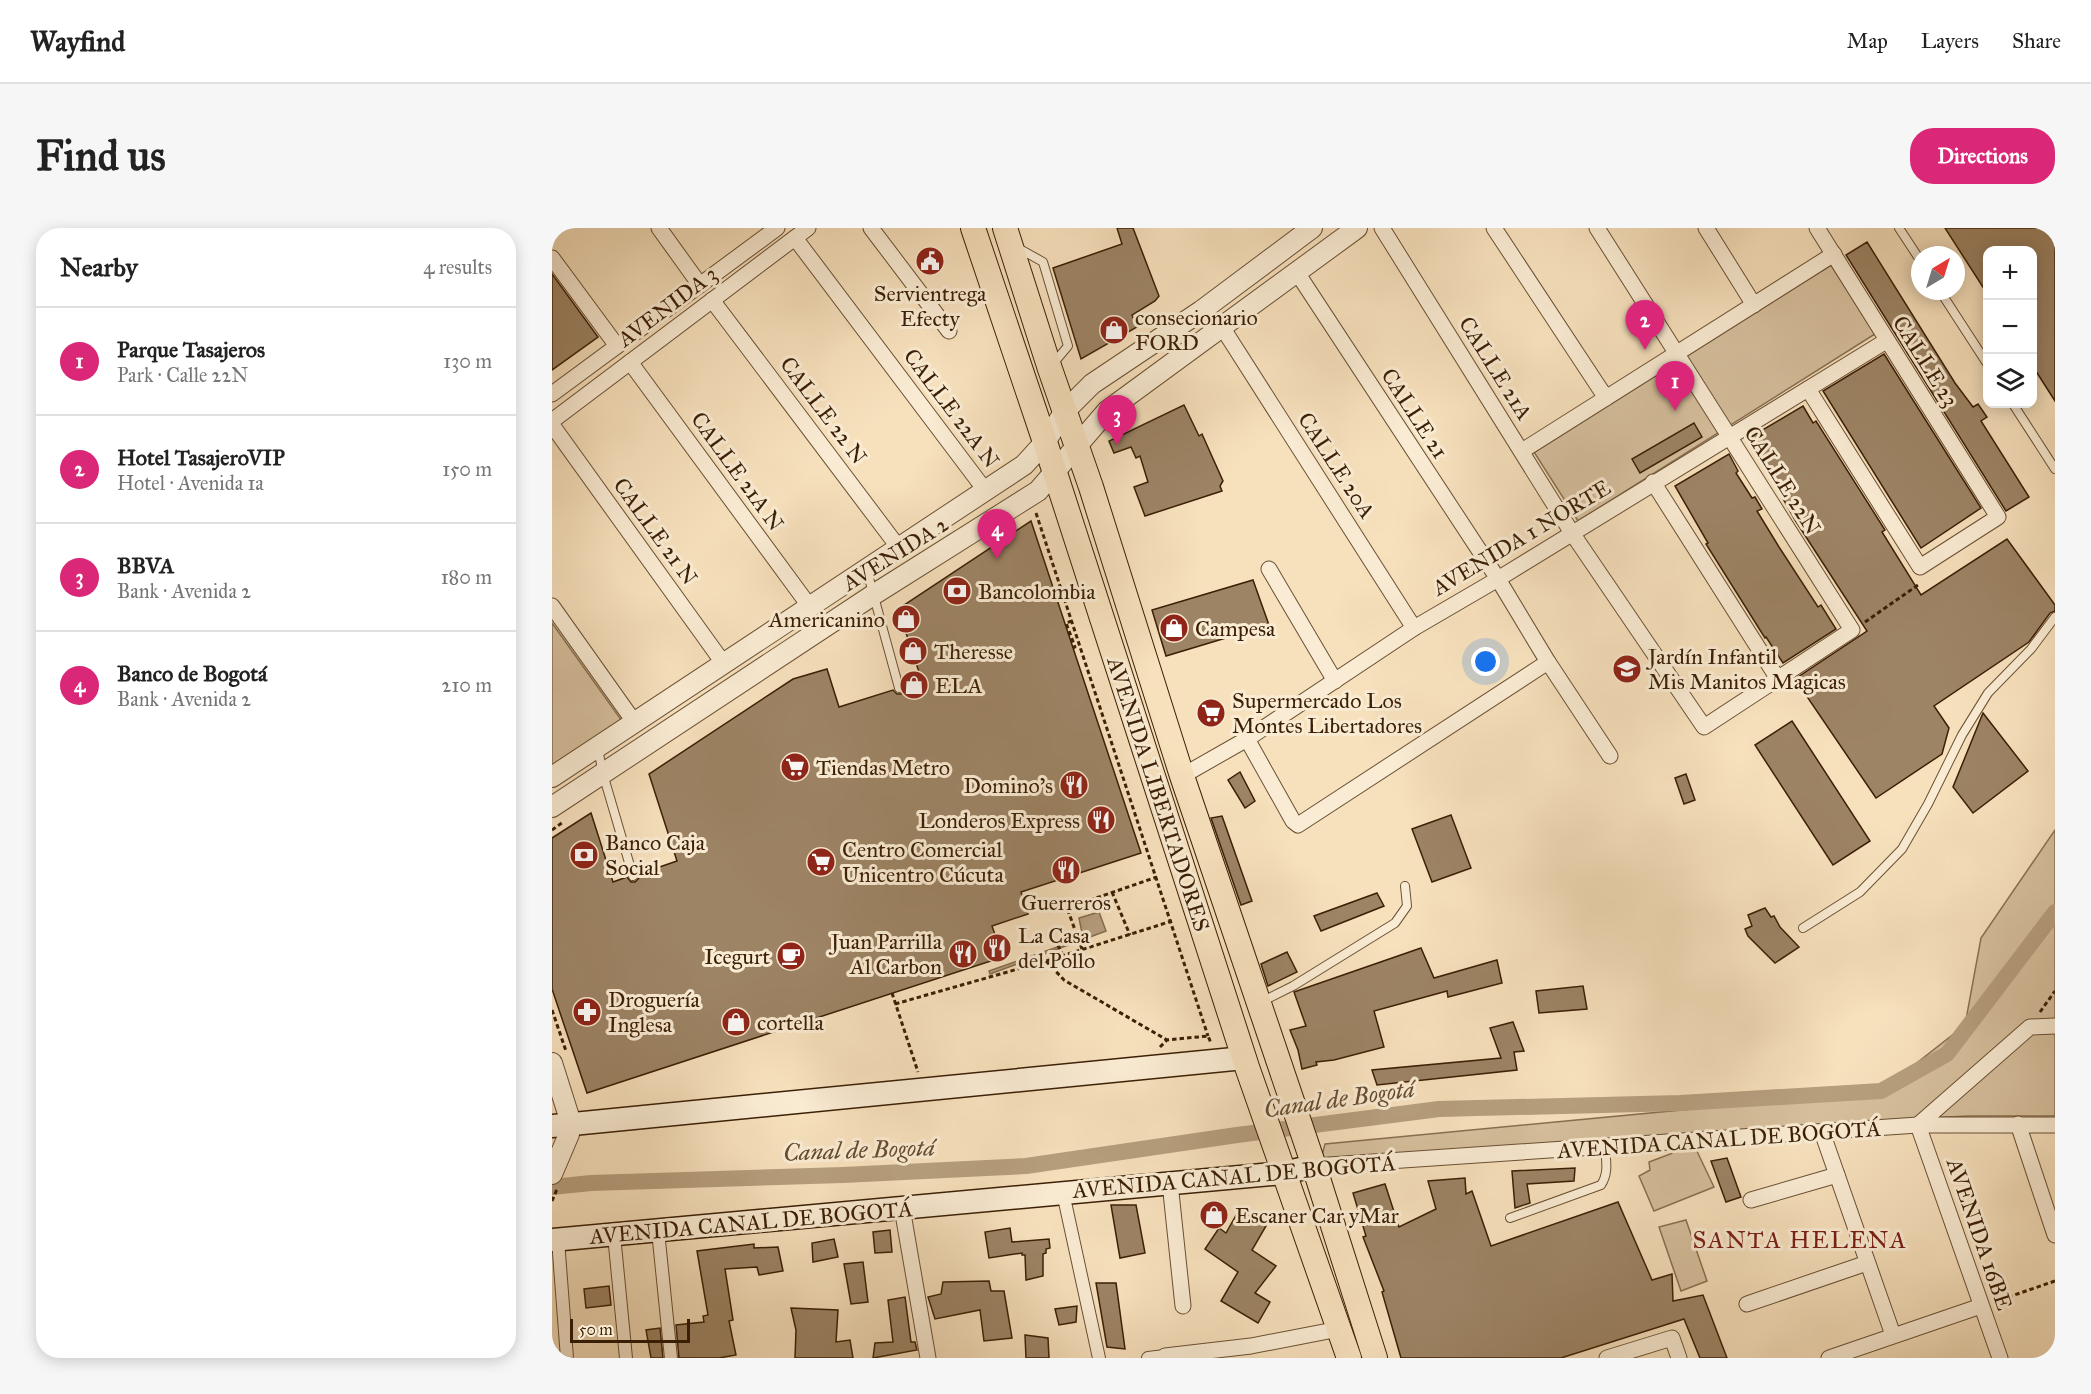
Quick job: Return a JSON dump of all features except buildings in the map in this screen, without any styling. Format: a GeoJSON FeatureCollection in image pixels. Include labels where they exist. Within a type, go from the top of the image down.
{"type":"FeatureCollection","features":[{"type":"Feature","properties":{"kind":"main road","name":"AVENIDA LIBERTADORES"},"geometry":{"type":"LineString","coordinates":[[974,228],[1245,1062],[1282,1165],[1335,1330],[1349,1358]]}},
{"type":"Feature","properties":{"kind":"main road","name":"AVENIDA LIBERTADORES"},"geometry":{"type":"LineString","coordinates":[[1008,236],[1050,369],[1078,446],[1182,776],[1312,1161],[1375,1358]]}},
{"type":"Feature","properties":{"kind":"main road"},"geometry":{"type":"LineString","coordinates":[[559,1126],[1245,1062]]}},
{"type":"Feature","properties":{"kind":"main road","name":"AVENIDA CANAL DE BOGOTÁ"},"geometry":{"type":"LineString","coordinates":[[555,1240],[1170,1183],[1312,1161]]}},
{"type":"Feature","properties":{"kind":"street"},"geometry":{"type":"LineString","coordinates":[[659,228],[700,285]]}},
{"type":"Feature","properties":{"kind":"street","name":"AVENIDA 3"},"geometry":{"type":"LineString","coordinates":[[552,394],[777,228]]}},
{"type":"Feature","properties":{"kind":"street","name":"AVENIDA 3"},"geometry":{"type":"LineString","coordinates":[[552,423],[808,228]]}},
{"type":"Feature","properties":{"kind":"street"},"geometry":{"type":"LineString","coordinates":[[871,228],[949,331]]}},
{"type":"Feature","properties":{"kind":"street","name":"AVENIDA 2"},"geometry":{"type":"LineString","coordinates":[[552,777],[1024,465],[1045,442],[1065,411],[1092,384],[1201,311],[1312,228]]}},
{"type":"Feature","properties":{"kind":"street","name":"AVENIDA 2"},"geometry":{"type":"LineString","coordinates":[[552,807],[873,595],[1038,491],[1107,411],[1357,228]]}},
{"type":"Feature","properties":{"kind":"street","name":"CALLE 21A"},"geometry":{"type":"LineString","coordinates":[[1382,228],[1572,532],[1704,728],[1778,679]]}},
{"type":"Feature","properties":{"kind":"street"},"geometry":{"type":"LineString","coordinates":[[1494,228],[1606,398]]}},
{"type":"Feature","properties":{"kind":"street","name":"CALLE 22N"},"geometry":{"type":"LineString","coordinates":[[1597,228],[1852,630]]}},
{"type":"Feature","properties":{"kind":"street"},"geometry":{"type":"LineString","coordinates":[[1706,228],[1754,305]]}},
{"type":"Feature","properties":{"kind":"street","name":"CALLE 23"},"geometry":{"type":"LineString","coordinates":[[1808,389],[1920,567],[1998,517],[1816,228]]}},
{"type":"Feature","properties":{"kind":"street","name":"CALLE 22A N"},"geometry":{"type":"LineString","coordinates":[[795,238],[986,490]]}},
{"type":"Feature","properties":{"kind":"street"},"geometry":{"type":"LineString","coordinates":[[1522,451],[1834,254]]}},
{"type":"Feature","properties":{"kind":"street"},"geometry":{"type":"LineString","coordinates":[[552,258],[617,346]]}},
{"type":"Feature","properties":{"kind":"street","name":"CALLE 21"},"geometry":{"type":"LineString","coordinates":[[1296,271],[1498,579],[1548,662],[1610,756]]}},
{"type":"Feature","properties":{"kind":"street","name":"CALLE 22 N"},"geometry":{"type":"LineString","coordinates":[[712,300],[899,548]]}},
{"type":"Feature","properties":{"kind":"street","name":"CALLE 20A"},"geometry":{"type":"LineString","coordinates":[[1222,327],[1414,628]]}},
{"type":"Feature","properties":{"kind":"street","name":"AVENIDA 1 NORTE"},"geometry":{"type":"LineString","coordinates":[[1182,776],[1247,739],[1414,628],[1886,341]]}},
{"type":"Feature","properties":{"kind":"street","name":"CALLE 21A N"},"geometry":{"type":"LineString","coordinates":[[630,362],[810,607]]}},
{"type":"Feature","properties":{"kind":"street","name":"CALLE 21 N"},"geometry":{"type":"LineString","coordinates":[[552,423],[724,664]]}},
{"type":"Feature","properties":{"kind":"street"},"geometry":{"type":"LineString","coordinates":[[1653,482],[1778,679],[1852,630]]}},
{"type":"Feature","properties":{"kind":"street"},"geometry":{"type":"LineString","coordinates":[[1269,569],[1335,681]]}},
{"type":"Feature","properties":{"kind":"street"},"geometry":{"type":"LineString","coordinates":[[552,606],[635,723]]}},
{"type":"Feature","properties":{"kind":"street"},"geometry":{"type":"LineString","coordinates":[[1247,739],[1293,821],[1298,825],[1548,662]]}},
{"type":"Feature","properties":{"kind":"street"},"geometry":{"type":"LineString","coordinates":[[1918,1125],[2030,1027],[2055,1026]]}},
{"type":"Feature","properties":{"kind":"street"},"geometry":{"type":"LineString","coordinates":[[552,1063],[559,1126],[552,1174]]}},
{"type":"Feature","properties":{"kind":"street"},"geometry":{"type":"LineString","coordinates":[[2018,1124],[2055,1236]]}},
{"type":"Feature","properties":{"kind":"street","name":"AVENIDA CANAL DE BOGOTÁ"},"geometry":{"type":"LineString","coordinates":[[1312,1161],[1605,1146],[1918,1125],[2055,1125]]}},
{"type":"Feature","properties":{"kind":"street","name":"AVENIDA 16BE"},"geometry":{"type":"LineString","coordinates":[[1918,1125],[2000,1358]]}},
{"type":"Feature","properties":{"kind":"street"},"geometry":{"type":"LineString","coordinates":[[1822,1132],[1893,1335]]}},
{"type":"Feature","properties":{"kind":"street"},"geometry":{"type":"LineString","coordinates":[[1751,1200],[1837,1175]]}},
{"type":"Feature","properties":{"kind":"street"},"geometry":{"type":"LineString","coordinates":[[1170,1183],[1183,1306]]}},
{"type":"Feature","properties":{"kind":"street"},"geometry":{"type":"LineString","coordinates":[[1063,1193],[1099,1358]]}},
{"type":"Feature","properties":{"kind":"street"},"geometry":{"type":"LineString","coordinates":[[902,1208],[928,1358]]}},
{"type":"Feature","properties":{"kind":"street"},"geometry":{"type":"LineString","coordinates":[[658,1230],[671,1358]]}},
{"type":"Feature","properties":{"kind":"street"},"geometry":{"type":"LineString","coordinates":[[614,1235],[626,1358]]}},
{"type":"Feature","properties":{"kind":"street"},"geometry":{"type":"LineString","coordinates":[[555,1240],[567,1358]]}},
{"type":"Feature","properties":{"kind":"street"},"geometry":{"type":"LineString","coordinates":[[1747,1304],[1868,1263]]}},
{"type":"Feature","properties":{"kind":"street"},"geometry":{"type":"LineString","coordinates":[[1829,1358],[1981,1306]]}},
{"type":"Feature","properties":{"kind":"street"},"geometry":{"type":"LineString","coordinates":[[1148,1358],[1252,1352],[1335,1330],[1339,1358]]}},
{"type":"Feature","properties":{"kind":"street"},"geometry":{"type":"LineString","coordinates":[[1607,1358],[1672,1338],[1679,1358]]}},
{"type":"Feature","properties":{"kind":"lane"},"geometry":{"type":"LineString","coordinates":[[1899,228],[1911,246]]}},
{"type":"Feature","properties":{"kind":"lane"},"geometry":{"type":"LineString","coordinates":[[1946,300],[1983,356]]}},
{"type":"Feature","properties":{"kind":"lane"},"geometry":{"type":"LineString","coordinates":[[2016,408],[2055,469]]}},
{"type":"Feature","properties":{"kind":"lane"},"geometry":{"type":"LineString","coordinates":[[867,569],[899,688]]}},
{"type":"Feature","properties":{"kind":"lane"},"geometry":{"type":"LineString","coordinates":[[1803,928],[1860,892],[1902,849],[1928,804],[1962,735],[1988,693],[2031,649],[2055,617]]}},
{"type":"Feature","properties":{"kind":"lane"},"geometry":{"type":"LineString","coordinates":[[598,748],[603,774],[633,876]]}},
{"type":"Feature","properties":{"kind":"lane"},"geometry":{"type":"LineString","coordinates":[[1259,1003],[1293,986],[1395,923],[1407,906],[1405,886]]}},
{"type":"Feature","properties":{"kind":"lane"},"geometry":{"type":"LineString","coordinates":[[1510,1218],[1601,1185],[1606,1178],[1605,1146]]}},
{"type":"Feature","properties":{"kind":"path"},"geometry":{"type":"LineString","coordinates":[[1030,496],[1208,1035]]}},
{"type":"Feature","properties":{"kind":"path"},"geometry":{"type":"LineString","coordinates":[[1852,630],[1918,585]]}},
{"type":"Feature","properties":{"kind":"path"},"geometry":{"type":"LineString","coordinates":[[1072,621],[1066,623],[1074,648],[1080,646]]}},
{"type":"Feature","properties":{"kind":"path"},"geometry":{"type":"LineString","coordinates":[[1082,950],[1067,908],[1157,877]]}},
{"type":"Feature","properties":{"kind":"path"},"geometry":{"type":"LineString","coordinates":[[1112,892],[1130,935]]}},
{"type":"Feature","properties":{"kind":"path"},"geometry":{"type":"LineString","coordinates":[[895,1004],[1046,962],[1172,921]]}},
{"type":"Feature","properties":{"kind":"path"},"geometry":{"type":"LineString","coordinates":[[1063,956],[1056,940],[1076,932]]}},
{"type":"Feature","properties":{"kind":"path"},"geometry":{"type":"LineString","coordinates":[[1046,962],[1064,980],[1167,1040]]}},
{"type":"Feature","properties":{"kind":"path"},"geometry":{"type":"LineString","coordinates":[[2030,1027],[2055,991]]}},
{"type":"Feature","properties":{"kind":"path"},"geometry":{"type":"LineString","coordinates":[[892,993],[918,1074]]}},
{"type":"Feature","properties":{"kind":"path"},"geometry":{"type":"LineString","coordinates":[[552,1008],[558,1006]]}},
{"type":"Feature","properties":{"kind":"path"},"geometry":{"type":"LineString","coordinates":[[1981,1306],[2055,1281]]}},
{"type":"Feature","properties":{"kind":"shaded area"},"geometry":{"type":"Polygon","coordinates":[[[1831,265],[1875,334],[1578,521],[1534,452],[1831,265]]]}},
{"type":"Feature","properties":{"kind":"shaded area"},"geometry":{"type":"Polygon","coordinates":[[[552,623],[622,721],[552,767],[552,623]]]}},
{"type":"Feature","properties":{"kind":"shaded area"},"geometry":{"type":"Polygon","coordinates":[[[2055,830],[2055,1116],[1900,1119],[1321,1159],[1325,1144],[1881,1091],[1965,1025],[1981,938],[2055,830]]]}},
{"type":"Feature","properties":{"kind":"shaded area"},"geometry":{"type":"Polygon","coordinates":[[[1099,912],[1106,931],[990,974],[989,971],[1083,938],[1079,918],[1099,912]]]}},
{"type":"Feature","properties":{"kind":"shaded area"},"geometry":{"type":"Polygon","coordinates":[[[1694,1145],[1714,1187],[1654,1211],[1639,1176],[1650,1170],[1649,1162],[1694,1145]]]}},
{"type":"Feature","properties":{"kind":"shaded area"},"geometry":{"type":"Polygon","coordinates":[[[1686,1220],[1707,1281],[1681,1291],[1659,1227],[1686,1220]]]}},
{"type":"Feature","properties":{"kind":"waterway","name":"Canal de Bogotá"},"geometry":{"type":"LineString","coordinates":[[552,1187],[591,1183],[843,1175],[1026,1166],[1237,1135],[1439,1109],[1680,1103],[1881,1091],[1947,1054],[2055,912]]}},
{"type":"Feature","properties":{"kind":"place","name":"Servientrega Efecty"},"geometry":{"type":"Point","coordinates":[930,261]}},
{"type":"Feature","properties":{"kind":"place","name":"consecionario FORD"},"geometry":{"type":"Point","coordinates":[1114,330]}},
{"type":"Feature","properties":{"kind":"place","name":"Hotel TasajeroVIP"},"geometry":{"type":"Point","coordinates":[1645,350]}},
{"type":"Feature","properties":{"kind":"place","name":"Parque Tasajeros"},"geometry":{"type":"Point","coordinates":[1675,411]}},
{"type":"Feature","properties":{"kind":"place","name":"BBVA"},"geometry":{"type":"Point","coordinates":[1117,445]}},
{"type":"Feature","properties":{"kind":"place","name":"Banco de Bogotá"},"geometry":{"type":"Point","coordinates":[997,559]}},
{"type":"Feature","properties":{"kind":"place","name":"Bancolombia"},"geometry":{"type":"Point","coordinates":[957,591]}},
{"type":"Feature","properties":{"kind":"place","name":"Americanino"},"geometry":{"type":"Point","coordinates":[906,619]}},
{"type":"Feature","properties":{"kind":"place","name":"Campesa"},"geometry":{"type":"Point","coordinates":[1174,628]}},
{"type":"Feature","properties":{"kind":"place","name":"Theresse"},"geometry":{"type":"Point","coordinates":[913,651]}},
{"type":"Feature","properties":{"kind":"place","name":"Jardín Infantil Mis Manitos Magicas"},"geometry":{"type":"Point","coordinates":[1627,669]}},
{"type":"Feature","properties":{"kind":"place","name":"ELA"},"geometry":{"type":"Point","coordinates":[914,685]}},
{"type":"Feature","properties":{"kind":"place","name":"Supermercado Los Montes Libertadores"},"geometry":{"type":"Point","coordinates":[1211,713]}},
{"type":"Feature","properties":{"kind":"place","name":"Tiendas Metro"},"geometry":{"type":"Point","coordinates":[795,767]}},
{"type":"Feature","properties":{"kind":"place","name":"Domino's"},"geometry":{"type":"Point","coordinates":[1074,785]}},
{"type":"Feature","properties":{"kind":"place","name":"Londeros Express"},"geometry":{"type":"Point","coordinates":[1101,820]}},
{"type":"Feature","properties":{"kind":"place","name":"Banco Caja Social"},"geometry":{"type":"Point","coordinates":[584,855]}},
{"type":"Feature","properties":{"kind":"place","name":"Centro Comercial Unicentro Cúcuta"},"geometry":{"type":"Point","coordinates":[821,862]}},
{"type":"Feature","properties":{"kind":"place","name":"Guerreros"},"geometry":{"type":"Point","coordinates":[1066,870]}},
{"type":"Feature","properties":{"kind":"place","name":"La Casa del Pollo"},"geometry":{"type":"Point","coordinates":[997,948]}},
{"type":"Feature","properties":{"kind":"place","name":"Juan Parrilla Al Carbon"},"geometry":{"type":"Point","coordinates":[963,954]}},
{"type":"Feature","properties":{"kind":"place","name":"Icegurt"},"geometry":{"type":"Point","coordinates":[791,956]}},
{"type":"Feature","properties":{"kind":"place","name":"Droguería Inglesa"},"geometry":{"type":"Point","coordinates":[587,1012]}},
{"type":"Feature","properties":{"kind":"place","name":"cortella"},"geometry":{"type":"Point","coordinates":[736,1022]}},
{"type":"Feature","properties":{"kind":"place","name":"Escaner Car yMar"},"geometry":{"type":"Point","coordinates":[1214,1215]}},
{"type":"Feature","properties":{"kind":"district","name":"SANTA HELENA"},"geometry":{"type":"Point","coordinates":[1800,1240]}}]}
